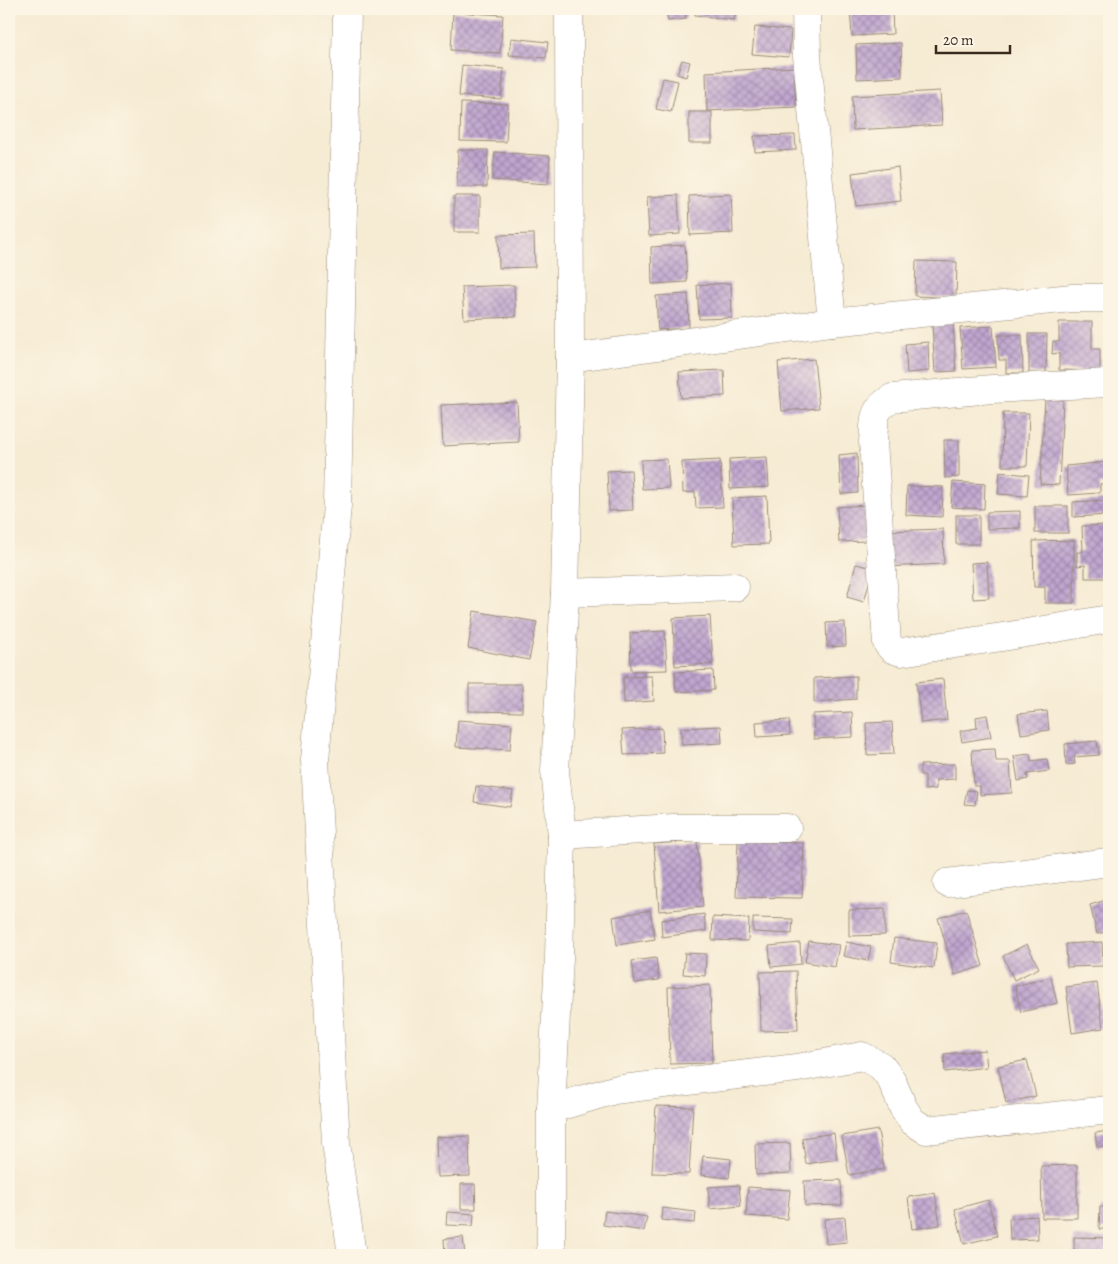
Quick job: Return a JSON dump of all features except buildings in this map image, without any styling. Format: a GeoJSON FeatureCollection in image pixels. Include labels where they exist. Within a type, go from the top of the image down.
{"type":"FeatureCollection","features":[{"type":"Feature","properties":{"kind":"street"},"geometry":{"type":"LineString","coordinates":[[347,9],[337,505],[315,760],[336,1143],[352,1255]]}},
{"type":"Feature","properties":{"kind":"street"},"geometry":{"type":"LineString","coordinates":[[552,1255],[552,1109],[562,835],[555,771],[565,593],[570,358],[569,9]]}},
{"type":"Feature","properties":{"kind":"street"},"geometry":{"type":"LineString","coordinates":[[806,9],[807,56],[832,322]]}},
{"type":"Feature","properties":{"kind":"street"},"geometry":{"type":"LineString","coordinates":[[570,358],[832,322],[1072,298],[1109,298]]}},
{"type":"Feature","properties":{"kind":"street"},"geometry":{"type":"LineString","coordinates":[[1109,383],[992,389],[892,398],[876,410],[873,442],[887,643],[892,649],[901,652],[1109,618]]}},
{"type":"Feature","properties":{"kind":"street"},"geometry":{"type":"LineString","coordinates":[[565,593],[735,587]]}},
{"type":"Feature","properties":{"kind":"street"},"geometry":{"type":"LineString","coordinates":[[562,835],[672,828],[787,828]]}},
{"type":"Feature","properties":{"kind":"street"},"geometry":{"type":"LineString","coordinates":[[947,883],[1109,862]]}},
{"type":"Feature","properties":{"kind":"street"},"geometry":{"type":"LineString","coordinates":[[552,1109],[614,1090],[797,1068],[862,1056],[881,1066],[891,1080],[903,1107],[912,1121],[926,1130],[1109,1110]]}}]}
